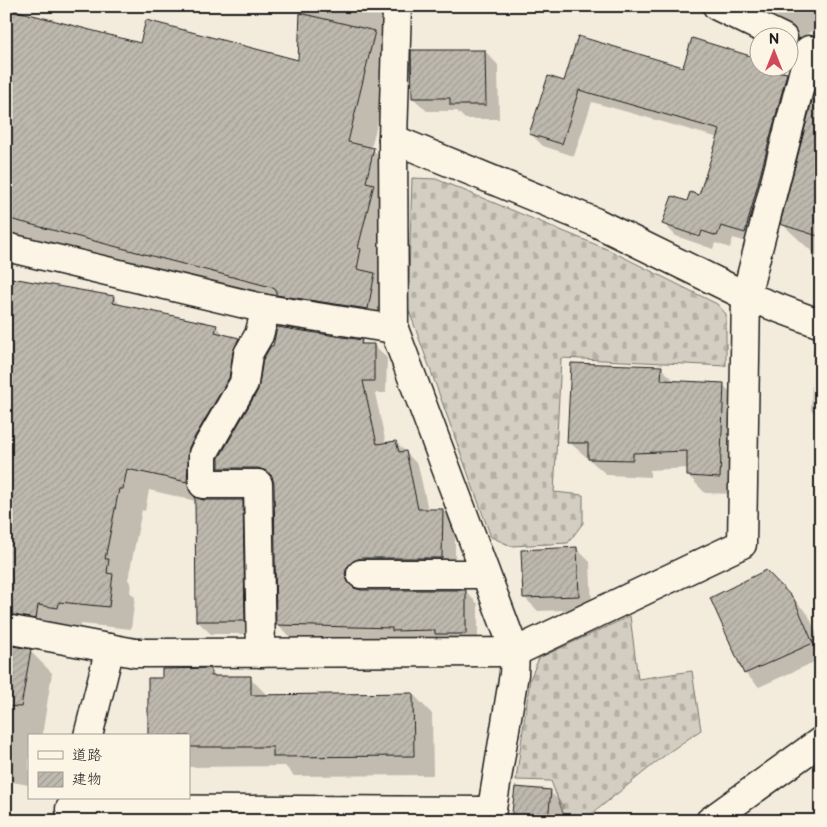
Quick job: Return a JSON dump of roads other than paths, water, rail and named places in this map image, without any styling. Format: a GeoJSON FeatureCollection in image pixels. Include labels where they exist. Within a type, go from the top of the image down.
{"type":"FeatureCollection","features":[{"type":"Feature","properties":{"kind":"street"},"geometry":{"type":"LineString","coordinates":[[70,809],[491,816],[514,674],[515,652],[394,329],[393,139],[397,6]]}},
{"type":"Feature","properties":{"kind":"street"},"geometry":{"type":"LineString","coordinates":[[717,6],[762,28]]}},
{"type":"Feature","properties":{"kind":"street"},"geometry":{"type":"LineString","coordinates":[[6,629],[135,653],[515,652],[742,544],[746,296],[806,49]]}},
{"type":"Feature","properties":{"kind":"street"},"geometry":{"type":"LineString","coordinates":[[393,139],[595,222],[746,296],[821,324]]}},
{"type":"Feature","properties":{"kind":"street"},"geometry":{"type":"LineString","coordinates":[[6,247],[266,309],[394,329]]}},
{"type":"Feature","properties":{"kind":"street"},"geometry":{"type":"LineString","coordinates":[[262,653],[258,484],[203,484],[203,454],[244,383],[248,354],[259,334],[266,309]]}},
{"type":"Feature","properties":{"kind":"street"},"geometry":{"type":"LineString","coordinates":[[361,574],[485,574]]}},
{"type":"Feature","properties":{"kind":"street"},"geometry":{"type":"LineString","coordinates":[[88,734],[110,648]]}},
{"type":"Feature","properties":{"kind":"street"},"geometry":{"type":"LineString","coordinates":[[710,821],[821,740]]}}]}
